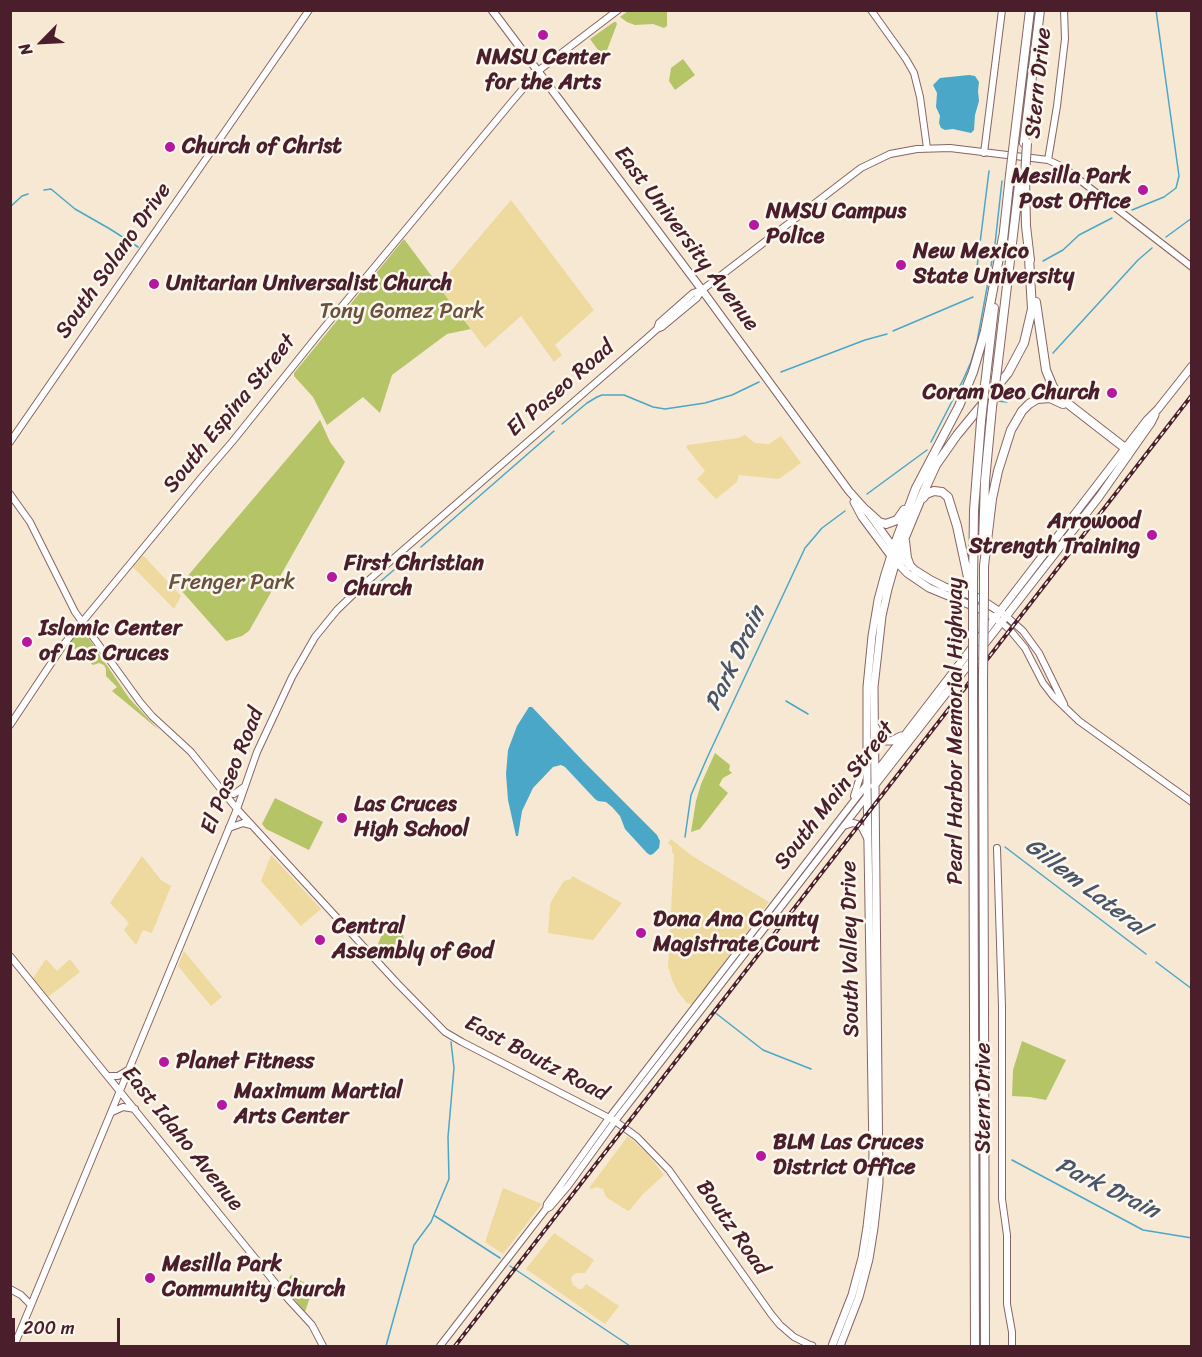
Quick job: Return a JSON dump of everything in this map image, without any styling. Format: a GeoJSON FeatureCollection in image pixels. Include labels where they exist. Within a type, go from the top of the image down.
{"type":"FeatureCollection","features":[{"type":"Feature","properties":{"kind":"highway","name":"Pearl Harbor Memorial Highway"},"geometry":{"type":"LineString","coordinates":[[975,1343],[971,585],[974,510],[985,385],[1030,10]]}},
{"type":"Feature","properties":{"kind":"highway","name":"Pearl Harbor Memorial Highway"},"geometry":{"type":"LineString","coordinates":[[985,1344],[983,533],[985,481],[1040,10]]}},
{"type":"Feature","properties":{"kind":"highway"},"geometry":{"type":"LineString","coordinates":[[895,555],[939,460],[1008,372],[1024,343],[1032,309],[1022,177]]}},
{"type":"Feature","properties":{"kind":"highway"},"geometry":{"type":"LineString","coordinates":[[867,511],[884,524],[896,522],[959,406],[973,372],[985,331],[1003,237]]}},
{"type":"Feature","properties":{"kind":"highway"},"geometry":{"type":"LineString","coordinates":[[1029,258],[1050,383],[1067,403],[1125,452]]}},
{"type":"Feature","properties":{"kind":"highway"},"geometry":{"type":"LineString","coordinates":[[984,566],[990,512],[998,471],[1011,430],[1018,416],[1029,404],[1042,398],[1058,401],[1125,452]]}},
{"type":"Feature","properties":{"kind":"highway"},"geometry":{"type":"LineString","coordinates":[[895,555],[916,488]]}},
{"type":"Feature","properties":{"kind":"highway"},"geometry":{"type":"LineString","coordinates":[[915,513],[922,499],[930,492],[942,492],[948,497],[971,585]]}},
{"type":"Feature","properties":{"kind":"highway"},"geometry":{"type":"LineString","coordinates":[[905,536],[910,566]]}},
{"type":"Feature","properties":{"kind":"main road","name":"South Solano Drive"},"geometry":{"type":"LineString","coordinates":[[10,442],[309,10]]}},
{"type":"Feature","properties":{"kind":"main road","name":"East University Avenue"},"geometry":{"type":"LineString","coordinates":[[492,10],[849,491],[867,511],[907,573],[923,585],[940,593],[1001,617]]}},
{"type":"Feature","properties":{"kind":"main road","name":"South Espina Street"},"geometry":{"type":"LineString","coordinates":[[10,725],[64,644],[538,71],[618,10]]}},
{"type":"Feature","properties":{"kind":"main road"},"geometry":{"type":"LineString","coordinates":[[871,10],[914,73],[920,97],[927,148]]}},
{"type":"Feature","properties":{"kind":"main road"},"geometry":{"type":"LineString","coordinates":[[984,153],[1002,10]]}},
{"type":"Feature","properties":{"kind":"main road","name":"Stern Drive"},"geometry":{"type":"LineString","coordinates":[[1048,160],[1065,39],[1064,10]]}},
{"type":"Feature","properties":{"kind":"main road","name":"El Paseo Road"},"geometry":{"type":"LineString","coordinates":[[14,1347],[237,809],[258,752],[295,670],[315,637],[337,610],[657,329],[663,327],[697,298],[702,290],[861,168],[890,154],[927,148],[950,148],[1048,160]]}},
{"type":"Feature","properties":{"kind":"main road"},"geometry":{"type":"LineString","coordinates":[[1048,160],[1063,167],[1191,267]]}},
{"type":"Feature","properties":{"kind":"main road","name":"South Main Street"},"geometry":{"type":"LineString","coordinates":[[440,1347],[546,1209],[568,1186],[612,1119],[851,804],[871,785],[1125,452],[1151,423],[1158,409],[1191,366]]}},
{"type":"Feature","properties":{"kind":"main road","name":"East University Avenue"},"geometry":{"type":"LineString","coordinates":[[849,491],[862,517],[895,555],[931,580],[979,598],[1001,617]]}},
{"type":"Feature","properties":{"kind":"main road","name":"East Boutz Road"},"geometry":{"type":"LineString","coordinates":[[10,494],[30,522],[68,599],[82,622],[140,702],[191,752],[252,826],[397,983],[445,1032],[625,1127]]}},
{"type":"Feature","properties":{"kind":"main road","name":"South Valley Drive"},"geometry":{"type":"LineString","coordinates":[[871,785],[875,775],[874,687],[879,637],[895,555]]}},
{"type":"Feature","properties":{"kind":"main road","name":"South Valley Drive"},"geometry":{"type":"LineString","coordinates":[[840,1347],[859,1297],[869,1260],[879,1183],[871,785],[866,744],[867,687],[872,636],[881,587],[895,555]]}},
{"type":"Feature","properties":{"kind":"main road"},"geometry":{"type":"LineString","coordinates":[[1001,617],[1024,648],[1043,683],[1053,696],[1079,721],[1191,802]]}},
{"type":"Feature","properties":{"kind":"main road","name":"South Main Street"},"geometry":{"type":"LineString","coordinates":[[875,775],[1001,617]]}},
{"type":"Feature","properties":{"kind":"main road"},"geometry":{"type":"LineString","coordinates":[[874,719],[879,736],[884,741],[891,741],[906,734]]}},
{"type":"Feature","properties":{"kind":"main road"},"geometry":{"type":"LineString","coordinates":[[851,804],[858,786],[866,744]]}},
{"type":"Feature","properties":{"kind":"main road","name":"South Main Street"},"geometry":{"type":"LineString","coordinates":[[612,1119],[867,796],[871,785]]}},
{"type":"Feature","properties":{"kind":"main road"},"geometry":{"type":"LineString","coordinates":[[224,793],[234,794],[245,787]]}},
{"type":"Feature","properties":{"kind":"main road","name":"South Valley Drive"},"geometry":{"type":"LineString","coordinates":[[832,1347],[852,1294],[862,1258],[872,1182],[867,796]]}},
{"type":"Feature","properties":{"kind":"main road"},"geometry":{"type":"LineString","coordinates":[[229,828],[243,823],[252,826]]}},
{"type":"Feature","properties":{"kind":"main road"},"geometry":{"type":"LineString","coordinates":[[843,826],[857,824],[868,838]]}},
{"type":"Feature","properties":{"kind":"main road","name":"Stern Drive"},"geometry":{"type":"LineString","coordinates":[[997,848],[1002,1007],[1002,1198],[1006,1235],[1007,1304],[1012,1347]]}},
{"type":"Feature","properties":{"kind":"main road","name":"East Idaho Avenue"},"geometry":{"type":"LineString","coordinates":[[10,956],[289,1300],[312,1325],[323,1347]]}},
{"type":"Feature","properties":{"kind":"main road"},"geometry":{"type":"LineString","coordinates":[[108,1076],[120,1076],[128,1070]]}},
{"type":"Feature","properties":{"kind":"main road"},"geometry":{"type":"LineString","coordinates":[[111,1113],[123,1107],[135,1109]]}},
{"type":"Feature","properties":{"kind":"main road","name":"Boutz Road"},"geometry":{"type":"LineString","coordinates":[[625,1127],[648,1146],[669,1170],[780,1325],[794,1337],[812,1346]]}},
{"type":"Feature","properties":{"kind":"main road"},"geometry":{"type":"LineString","coordinates":[[10,1289],[21,1295],[31,1305]]}},
{"type":"Feature","properties":{"kind":"main road"},"geometry":{"type":"LineString","coordinates":[[845,1337],[845,1347]]}},
{"type":"Feature","properties":{"kind":"green space"},"geometry":{"type":"Polygon","coordinates":[[[628,11],[667,11],[667,26],[664,28],[653,24],[635,25],[627,22],[620,17],[628,11]]]}},
{"type":"Feature","properties":{"kind":"green space"},"geometry":{"type":"Polygon","coordinates":[[[614,22],[617,24],[604,58],[590,39],[614,22]]]}},
{"type":"Feature","properties":{"kind":"green space"},"geometry":{"type":"Polygon","coordinates":[[[683,59],[695,75],[675,90],[669,81],[671,68],[683,59]]]}},
{"type":"Feature","properties":{"kind":"green space","name":"Tony Gomez Park"},"geometry":{"type":"Polygon","coordinates":[[[404,239],[471,329],[447,334],[392,375],[380,413],[363,397],[327,425],[313,397],[294,376],[294,373],[404,239]]]}},
{"type":"Feature","properties":{"kind":"green space","name":"Frenger Park"},"geometry":{"type":"Polygon","coordinates":[[[320,420],[330,442],[345,462],[249,631],[226,641],[179,588],[180,585],[320,420]]]}},
{"type":"Feature","properties":{"kind":"green space"},"geometry":{"type":"Polygon","coordinates":[[[82,633],[87,636],[129,698],[159,730],[112,691],[117,687],[106,676],[104,665],[99,663],[93,665],[70,645],[75,636],[82,633]]]}},
{"type":"Feature","properties":{"kind":"green space"},"geometry":{"type":"Polygon","coordinates":[[[715,753],[730,765],[729,770],[732,773],[723,778],[719,785],[728,793],[700,829],[691,832],[701,784],[715,753]]]}},
{"type":"Feature","properties":{"kind":"green space"},"geometry":{"type":"Polygon","coordinates":[[[275,798],[323,822],[309,850],[266,829],[262,824],[275,798]]]}},
{"type":"Feature","properties":{"kind":"green space"},"geometry":{"type":"Polygon","coordinates":[[[387,922],[396,926],[403,934],[404,942],[397,959],[378,944],[387,922]]]}},
{"type":"Feature","properties":{"kind":"green space"},"geometry":{"type":"Polygon","coordinates":[[[1022,1041],[1066,1060],[1046,1100],[1012,1096],[1013,1070],[1022,1041]]]}},
{"type":"Feature","properties":{"kind":"green space"},"geometry":{"type":"Polygon","coordinates":[[[291,1275],[308,1285],[305,1293],[310,1297],[305,1312],[284,1287],[291,1275]]]}},
{"type":"Feature","properties":{"kind":"sand"},"geometry":{"type":"Polygon","coordinates":[[[511,200],[594,310],[555,345],[562,355],[554,362],[521,316],[485,348],[438,286],[511,200]]]}},
{"type":"Feature","properties":{"kind":"sand"},"geometry":{"type":"Polygon","coordinates":[[[745,435],[755,443],[769,444],[781,436],[801,463],[779,479],[739,475],[737,482],[716,499],[697,479],[705,471],[686,447],[745,435]]]}},
{"type":"Feature","properties":{"kind":"sand"},"geometry":{"type":"Polygon","coordinates":[[[144,556],[181,596],[174,609],[133,567],[144,556]]]}},
{"type":"Feature","properties":{"kind":"sand"},"geometry":{"type":"Polygon","coordinates":[[[671,839],[692,856],[769,902],[692,1005],[687,1003],[678,992],[668,969],[674,855],[668,843],[671,839]]]}},
{"type":"Feature","properties":{"kind":"sand"},"geometry":{"type":"Polygon","coordinates":[[[271,855],[321,909],[301,926],[261,881],[271,855]]]}},
{"type":"Feature","properties":{"kind":"sand"},"geometry":{"type":"Polygon","coordinates":[[[142,856],[161,880],[171,886],[152,933],[143,930],[136,945],[124,930],[129,923],[110,903],[142,856]]]}},
{"type":"Feature","properties":{"kind":"sand"},"geometry":{"type":"Polygon","coordinates":[[[572,876],[622,903],[593,940],[548,933],[552,900],[564,881],[571,879],[572,876]]]}},
{"type":"Feature","properties":{"kind":"sand"},"geometry":{"type":"Polygon","coordinates":[[[184,951],[222,997],[211,1006],[178,966],[184,951]]]}},
{"type":"Feature","properties":{"kind":"sand"},"geometry":{"type":"Polygon","coordinates":[[[46,959],[57,971],[70,959],[80,972],[48,997],[33,978],[46,959]]]}},
{"type":"Feature","properties":{"kind":"sand"},"geometry":{"type":"Polygon","coordinates":[[[628,1136],[647,1153],[664,1175],[628,1211],[606,1197],[603,1189],[589,1188],[628,1136]]]}},
{"type":"Feature","properties":{"kind":"sand"},"geometry":{"type":"Polygon","coordinates":[[[503,1188],[542,1204],[503,1254],[485,1242],[503,1188]]]}},
{"type":"Feature","properties":{"kind":"sand"},"geometry":{"type":"Polygon","coordinates":[[[554,1233],[594,1260],[585,1273],[576,1273],[571,1279],[573,1285],[579,1289],[586,1284],[619,1306],[605,1324],[526,1269],[554,1233]]]}},
{"type":"Feature","properties":{"kind":"water"},"geometry":{"type":"Polygon","coordinates":[[[975,76],[979,82],[979,101],[974,130],[971,133],[953,129],[945,130],[939,123],[940,116],[936,107],[937,93],[933,85],[940,78],[975,76]]]}},
{"type":"Feature","properties":{"kind":"water"},"geometry":{"type":"Polygon","coordinates":[[[529,707],[532,707],[657,835],[660,841],[659,848],[653,854],[647,853],[625,829],[620,816],[612,807],[606,802],[595,799],[561,765],[553,767],[533,788],[522,811],[518,836],[516,836],[508,800],[506,774],[508,750],[517,726],[529,707]]]}},
{"type":"Feature","properties":{"kind":"waterway"},"geometry":{"type":"LineString","coordinates":[[1132,210],[1164,197],[1176,188],[1179,176],[1156,10]]}},
{"type":"Feature","properties":{"kind":"waterway"},"geometry":{"type":"LineString","coordinates":[[977,267],[989,171]]}},
{"type":"Feature","properties":{"kind":"waterway","name":"Park Drain"},"geometry":{"type":"LineString","coordinates":[[931,442],[963,380],[977,342],[995,244],[1002,181]]}},
{"type":"Feature","properties":{"kind":"waterway"},"geometry":{"type":"LineString","coordinates":[[44,190],[51,189],[75,209],[138,247]]}},
{"type":"Feature","properties":{"kind":"waterway"},"geometry":{"type":"LineString","coordinates":[[10,207],[22,196],[28,194]]}},
{"type":"Feature","properties":{"kind":"waterway"},"geometry":{"type":"LineString","coordinates":[[1043,261],[1063,250],[1079,235],[1112,218]]}},
{"type":"Feature","properties":{"kind":"waterway","name":"Park Drain"},"geometry":{"type":"LineString","coordinates":[[1166,237],[1192,218]]}},
{"type":"Feature","properties":{"kind":"waterway","name":"Park Drain"},"geometry":{"type":"LineString","coordinates":[[1053,353],[1138,260],[1152,248]]}},
{"type":"Feature","properties":{"kind":"waterway"},"geometry":{"type":"LineString","coordinates":[[893,331],[973,297]]}},
{"type":"Feature","properties":{"kind":"waterway"},"geometry":{"type":"LineString","coordinates":[[781,372],[887,334]]}},
{"type":"Feature","properties":{"kind":"waterway"},"geometry":{"type":"LineString","coordinates":[[562,424],[587,403],[602,395],[624,395],[653,407],[665,409],[705,403],[732,395],[759,382]]}},
{"type":"Feature","properties":{"kind":"waterway"},"geometry":{"type":"LineString","coordinates":[[997,401],[1007,402]]}},
{"type":"Feature","properties":{"kind":"waterway"},"geometry":{"type":"LineString","coordinates":[[421,547],[554,431]]}},
{"type":"Feature","properties":{"kind":"waterway","name":"Park Drain"},"geometry":{"type":"LineString","coordinates":[[867,494],[927,450]]}},
{"type":"Feature","properties":{"kind":"waterway","name":"Park Drain"},"geometry":{"type":"LineString","coordinates":[[685,837],[691,795],[805,548],[822,528],[845,511]]}},
{"type":"Feature","properties":{"kind":"waterway"},"geometry":{"type":"LineString","coordinates":[[375,586],[414,553]]}},
{"type":"Feature","properties":{"kind":"waterway"},"geometry":{"type":"LineString","coordinates":[[786,701],[808,714]]}},
{"type":"Feature","properties":{"kind":"waterway","name":"Gillem Lateral"},"geometry":{"type":"LineString","coordinates":[[1005,847],[1146,954]]}},
{"type":"Feature","properties":{"kind":"waterway","name":"Gillem Lateral"},"geometry":{"type":"LineString","coordinates":[[1156,962],[1192,989]]}},
{"type":"Feature","properties":{"kind":"waterway","name":"Park Drain"},"geometry":{"type":"LineString","coordinates":[[713,1011],[763,1050],[811,1069]]}},
{"type":"Feature","properties":{"kind":"waterway"},"geometry":{"type":"LineString","coordinates":[[386,1346],[414,1245],[431,1222],[449,1179],[448,1137],[454,1068],[451,1042]]}},
{"type":"Feature","properties":{"kind":"waterway","name":"Park Drain"},"geometry":{"type":"LineString","coordinates":[[1012,1160],[1143,1230],[1192,1238]]}},
{"type":"Feature","properties":{"kind":"waterway"},"geometry":{"type":"LineString","coordinates":[[435,1216],[500,1258]]}},
{"type":"Feature","properties":{"kind":"waterway"},"geometry":{"type":"LineString","coordinates":[[510,1266],[630,1346]]}},
{"type":"Feature","properties":{"kind":"railway"},"geometry":{"type":"LineString","coordinates":[[455,1346],[1192,395]]}},
{"type":"Feature","properties":{"kind":"place","name":"NMSU Center for the Arts"},"geometry":{"type":"Point","coordinates":[543,35]}},
{"type":"Feature","properties":{"kind":"place","name":"Church of Christ"},"geometry":{"type":"Point","coordinates":[170,147]}},
{"type":"Feature","properties":{"kind":"place","name":"Mesilla Park Post Office"},"geometry":{"type":"Point","coordinates":[1143,190]}},
{"type":"Feature","properties":{"kind":"place","name":"NMSU Campus Police"},"geometry":{"type":"Point","coordinates":[754,225]}},
{"type":"Feature","properties":{"kind":"place","name":"New Mexico State University"},"geometry":{"type":"Point","coordinates":[901,265]}},
{"type":"Feature","properties":{"kind":"place","name":"Unitarian Universalist Church"},"geometry":{"type":"Point","coordinates":[154,284]}},
{"type":"Feature","properties":{"kind":"place","name":"Coram Deo Church"},"geometry":{"type":"Point","coordinates":[1112,393]}},
{"type":"Feature","properties":{"kind":"place","name":"Arrowood Strength Training"},"geometry":{"type":"Point","coordinates":[1152,535]}},
{"type":"Feature","properties":{"kind":"place","name":"First Christian Church"},"geometry":{"type":"Point","coordinates":[332,577]}},
{"type":"Feature","properties":{"kind":"place","name":"Islamic Center of Las Cruces"},"geometry":{"type":"Point","coordinates":[27,642]}},
{"type":"Feature","properties":{"kind":"place","name":"Las Cruces High School"},"geometry":{"type":"Point","coordinates":[342,818]}},
{"type":"Feature","properties":{"kind":"place","name":"Dona Ana County Magistrate Court"},"geometry":{"type":"Point","coordinates":[641,933]}},
{"type":"Feature","properties":{"kind":"place","name":"Central Assembly of God"},"geometry":{"type":"Point","coordinates":[320,940]}},
{"type":"Feature","properties":{"kind":"place","name":"Planet Fitness"},"geometry":{"type":"Point","coordinates":[164,1062]}},
{"type":"Feature","properties":{"kind":"place","name":"Maximum Martial Arts Center"},"geometry":{"type":"Point","coordinates":[222,1105]}},
{"type":"Feature","properties":{"kind":"place","name":"BLM Las Cruces District Office"},"geometry":{"type":"Point","coordinates":[761,1156]}},
{"type":"Feature","properties":{"kind":"place","name":"Mesilla Park Community Church"},"geometry":{"type":"Point","coordinates":[150,1278]}}]}
